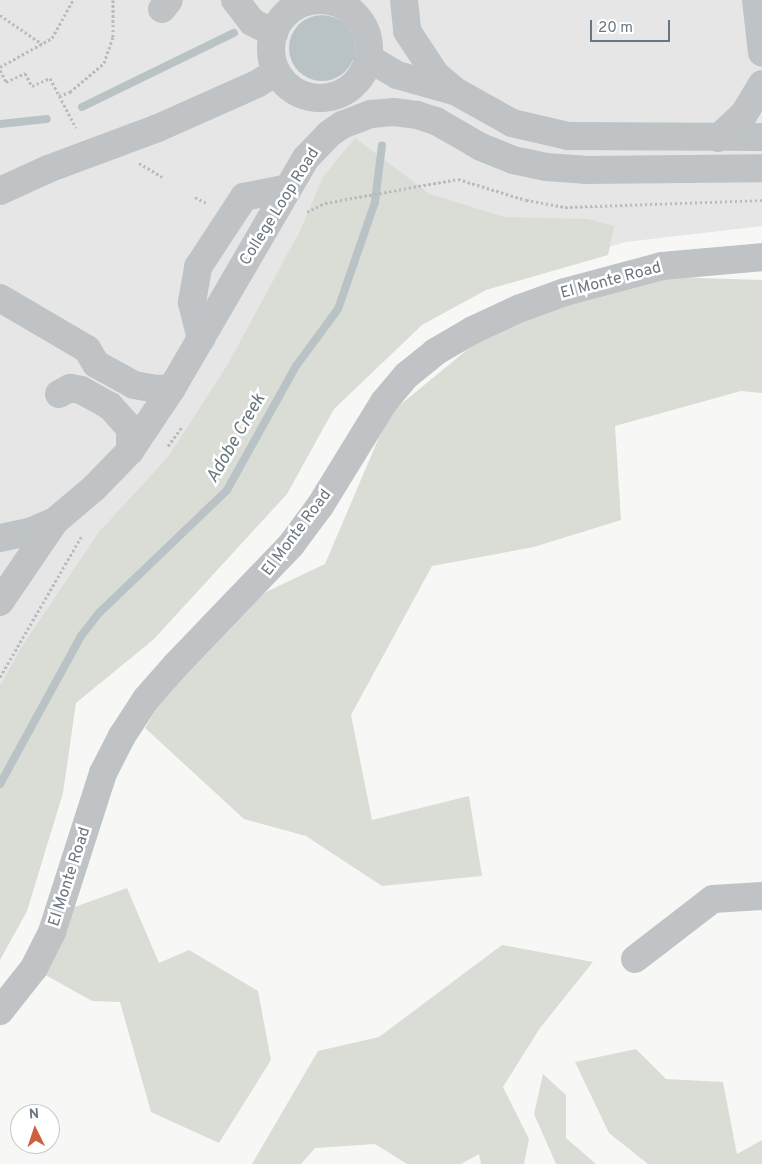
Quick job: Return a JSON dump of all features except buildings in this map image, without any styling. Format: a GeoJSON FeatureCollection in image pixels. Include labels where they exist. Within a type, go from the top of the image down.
{"type":"FeatureCollection","features":[{"type":"Feature","properties":{"kind":"street"},"geometry":{"type":"LineString","coordinates":[[235,0],[252,22],[274,32]]}},
{"type":"Feature","properties":{"kind":"street"},"geometry":{"type":"LineString","coordinates":[[404,0],[404,19],[416,48],[436,75],[455,91],[512,123],[538,131],[568,136],[762,137]]}},
{"type":"Feature","properties":{"kind":"street"},"geometry":{"type":"LineString","coordinates":[[756,0],[762,53]]}},
{"type":"Feature","properties":{"kind":"street"},"geometry":{"type":"LineString","coordinates":[[328,134],[342,93],[360,78],[368,57],[366,33],[354,5],[328,1],[306,2],[287,13],[274,32],[271,48],[276,72],[290,88],[304,95],[342,93],[371,114]]}},
{"type":"Feature","properties":{"kind":"street"},"geometry":{"type":"LineString","coordinates":[[368,57],[397,75],[455,91]]}},
{"type":"Feature","properties":{"kind":"street"},"geometry":{"type":"LineString","coordinates":[[0,191],[48,169],[158,128],[257,84],[276,72]]}},
{"type":"Feature","properties":{"kind":"street"},"geometry":{"type":"LineString","coordinates":[[718,138],[744,114],[762,84]]}},
{"type":"Feature","properties":{"kind":"street","name":"College Loop Road"},"geometry":{"type":"LineString","coordinates":[[0,538],[32,531],[55,521],[94,488],[130,451],[172,388],[306,158],[328,134],[371,114],[393,112],[417,115],[436,121],[481,147],[513,160],[546,167],[584,170],[762,168]]}},
{"type":"Feature","properties":{"kind":"street"},"geometry":{"type":"LineString","coordinates":[[201,339],[192,302],[198,267],[244,197],[288,188]]}},
{"type":"Feature","properties":{"kind":"street","name":"El Monte Road"},"geometry":{"type":"LineString","coordinates":[[0,1011],[34,968],[52,932],[103,773],[122,736],[146,699],[175,666],[291,545],[320,506],[384,402],[407,376],[435,352],[473,330],[518,309],[565,292],[662,266],[762,257]]}},
{"type":"Feature","properties":{"kind":"street"},"geometry":{"type":"LineString","coordinates":[[0,298],[87,350],[96,364],[134,385],[157,389],[172,388]]}},
{"type":"Feature","properties":{"kind":"street"},"geometry":{"type":"LineString","coordinates":[[59,394],[70,388],[81,390],[110,406],[130,428],[130,451]]}},
{"type":"Feature","properties":{"kind":"street"},"geometry":{"type":"LineString","coordinates":[[0,602],[55,521]]}},
{"type":"Feature","properties":{"kind":"street"},"geometry":{"type":"LineString","coordinates":[[636,959],[713,900],[762,896]]}},
{"type":"Feature","properties":{"kind":"path"},"geometry":{"type":"LineString","coordinates":[[73,0],[52,38],[0,69],[6,82],[25,73],[32,86],[50,78],[76,128]]}},
{"type":"Feature","properties":{"kind":"path"},"geometry":{"type":"LineString","coordinates":[[59,96],[70,92],[104,63],[113,37],[113,0]]}},
{"type":"Feature","properties":{"kind":"path"},"geometry":{"type":"LineString","coordinates":[[0,15],[42,44]]}},
{"type":"Feature","properties":{"kind":"path"},"geometry":{"type":"LineString","coordinates":[[324,203],[427,183]]}},
{"type":"Feature","properties":{"kind":"shaded area"},"geometry":{"type":"Polygon","coordinates":[[[0,0],[762,0],[762,226],[626,242],[484,281],[373,333],[0,742],[0,0]]]}},
{"type":"Feature","properties":{"kind":"shaded area"},"geometry":{"type":"Polygon","coordinates":[[[322,15],[335,17],[350,30],[353,35],[355,48],[353,61],[340,76],[335,79],[322,81],[309,79],[294,66],[291,61],[289,48],[291,35],[304,20],[309,17],[322,15]]]}},
{"type":"Feature","properties":{"kind":"shaded area"},"geometry":{"type":"Polygon","coordinates":[[[355,138],[430,194],[504,217],[588,219],[614,226],[608,255],[486,290],[422,325],[334,409],[287,494],[154,639],[76,703],[63,793],[27,911],[0,960],[0,686],[21,648],[99,532],[168,457],[228,364],[300,231],[323,177],[355,138]]]}},
{"type":"Feature","properties":{"kind":"shaded area"},"geometry":{"type":"Polygon","coordinates":[[[670,277],[762,280],[762,393],[741,391],[615,426],[621,520],[534,547],[432,566],[351,715],[372,820],[469,796],[482,876],[382,886],[306,836],[244,819],[145,728],[209,619],[325,564],[389,414],[501,322],[670,277]]]}},
{"type":"Feature","properties":{"kind":"shaded area"},"geometry":{"type":"Polygon","coordinates":[[[127,888],[159,963],[189,950],[258,991],[271,1060],[219,1143],[151,1112],[120,1002],[92,1001],[42,973],[61,912],[127,888]]]}},
{"type":"Feature","properties":{"kind":"shaded area"},"geometry":{"type":"Polygon","coordinates":[[[502,945],[593,962],[540,1028],[503,1087],[529,1139],[524,1164],[481,1164],[479,1154],[461,1164],[407,1164],[375,1144],[315,1148],[301,1164],[252,1164],[318,1051],[379,1037],[502,945]]]}},
{"type":"Feature","properties":{"kind":"shaded area"},"geometry":{"type":"Polygon","coordinates":[[[636,1049],[666,1079],[723,1082],[737,1154],[762,1140],[762,1164],[648,1164],[609,1133],[575,1062],[636,1049]]]}},
{"type":"Feature","properties":{"kind":"shaded area"},"geometry":{"type":"Polygon","coordinates":[[[543,1074],[566,1095],[566,1138],[596,1164],[556,1164],[534,1114],[543,1074]]]}},
{"type":"Feature","properties":{"kind":"waterway"},"geometry":{"type":"LineString","coordinates":[[82,107],[234,33]]}},
{"type":"Feature","properties":{"kind":"waterway"},"geometry":{"type":"LineString","coordinates":[[0,124],[47,119]]}},
{"type":"Feature","properties":{"kind":"waterway","name":"Adobe Creek"},"geometry":{"type":"LineString","coordinates":[[0,784],[81,636],[100,612],[227,490],[296,366],[338,309],[375,202],[382,145]]}}]}
